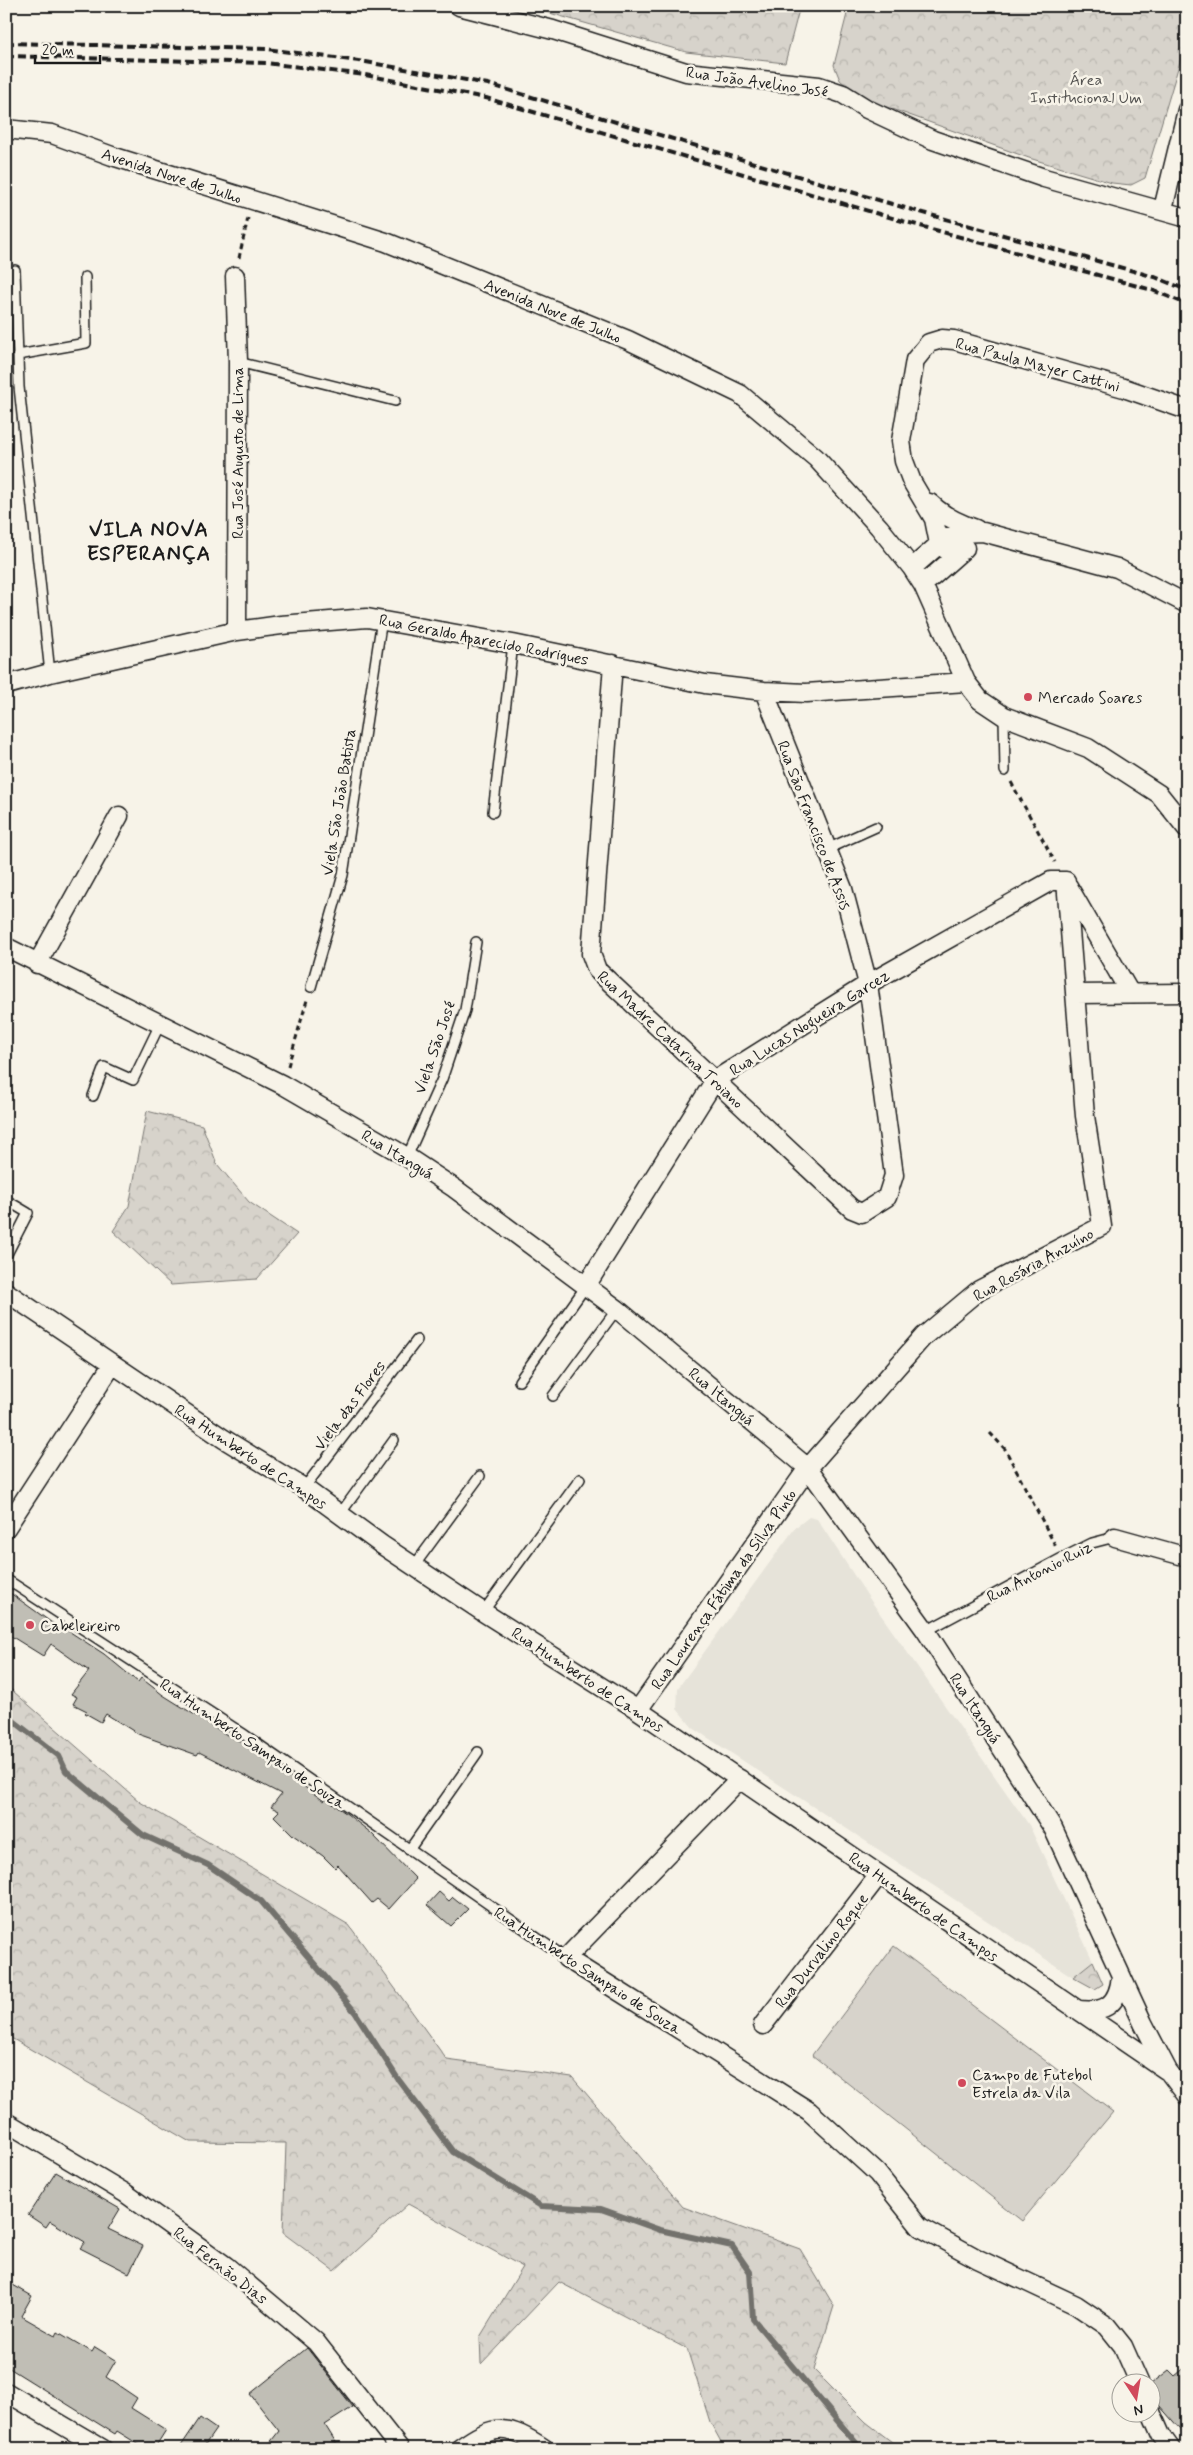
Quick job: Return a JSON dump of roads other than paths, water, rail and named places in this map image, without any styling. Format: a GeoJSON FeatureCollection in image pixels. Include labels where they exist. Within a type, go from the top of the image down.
{"type":"FeatureCollection","features":[{"type":"Feature","properties":{"kind":"street","name":"Rua João Avelino José"},"geometry":{"type":"LineString","coordinates":[[459,6],[553,30],[686,72],[819,86],[843,94],[867,109],[933,140],[1044,178],[1163,209],[1187,218]]}},
{"type":"Feature","properties":{"kind":"street"},"geometry":{"type":"LineString","coordinates":[[1163,209],[1187,110]]}},
{"type":"Feature","properties":{"kind":"street","name":"Avenida Nove de Julho"},"geometry":{"type":"LineString","coordinates":[[6,129],[52,134],[112,156],[386,242],[628,340],[740,394],[816,458],[879,527],[912,568],[923,585],[966,682],[980,700],[1004,716],[1088,748],[1159,794],[1187,829]]}},
{"type":"Feature","properties":{"kind":"street","name":"Rua José Augusto de Lima"},"geometry":{"type":"LineString","coordinates":[[235,276],[238,362],[237,631]]}},
{"type":"Feature","properties":{"kind":"street","name":"Rua Paula Mayer Cattini"},"geometry":{"type":"LineString","coordinates":[[984,532],[956,523],[940,513],[912,482],[904,461],[901,441],[915,360],[930,343],[954,340],[1124,388],[1187,410]]}},
{"type":"Feature","properties":{"kind":"street","name":"Rua Paula Mayer Cattini"},"geometry":{"type":"LineString","coordinates":[[922,495],[937,525],[939,544]]}},
{"type":"Feature","properties":{"kind":"street"},"geometry":{"type":"LineString","coordinates":[[912,568],[939,544],[958,533],[984,532],[1117,568],[1187,604]]}},
{"type":"Feature","properties":{"kind":"street"},"geometry":{"type":"LineString","coordinates":[[939,544],[949,552],[963,550],[989,541],[1014,539]]}},
{"type":"Feature","properties":{"kind":"street"},"geometry":{"type":"LineString","coordinates":[[923,585],[963,550]]}},
{"type":"Feature","properties":{"kind":"street","name":"Rua Geraldo Aparecido Rodrigues"},"geometry":{"type":"LineString","coordinates":[[6,685],[50,673],[237,631],[367,618],[513,644],[705,684],[764,691],[806,693],[966,682]]}},
{"type":"Feature","properties":{"kind":"street","name":"Rua Madre Catarina Troiano"},"geometry":{"type":"LineString","coordinates":[[613,664],[591,954],[597,970],[852,1209],[862,1213]]}},
{"type":"Feature","properties":{"kind":"street","name":"Rua São Francisco de Assis"},"geometry":{"type":"LineString","coordinates":[[764,691],[843,890],[868,984],[894,1175],[887,1197],[862,1213]]}},
{"type":"Feature","properties":{"kind":"street"},"geometry":{"type":"LineString","coordinates":[[37,964],[119,816]]}},
{"type":"Feature","properties":{"kind":"street","name":"Rua Lucas Nogueira Garcez"},"geometry":{"type":"LineString","coordinates":[[586,1286],[715,1080],[868,984],[1051,881],[1066,881]]}},
{"type":"Feature","properties":{"kind":"street"},"geometry":{"type":"LineString","coordinates":[[1066,881],[1130,993]]}},
{"type":"Feature","properties":{"kind":"street","name":"Rua Rosária Anzuíno"},"geometry":{"type":"LineString","coordinates":[[808,1468],[924,1336],[979,1290],[1102,1226],[1085,1116],[1066,881]]}},
{"type":"Feature","properties":{"kind":"street","name":"Rua Itanguá"},"geometry":{"type":"LineString","coordinates":[[6,947],[283,1085],[407,1157],[454,1188],[617,1309],[808,1468],[926,1631],[1053,1828],[1121,1976],[1168,2071],[1187,2096]]}},
{"type":"Feature","properties":{"kind":"street"},"geometry":{"type":"LineString","coordinates":[[1075,994],[1187,993]]}},
{"type":"Feature","properties":{"kind":"street","name":"Rua Humberto de Campos"},"geometry":{"type":"LineString","coordinates":[[6,1292],[112,1366],[224,1440],[304,1488],[483,1612],[638,1710],[1074,2009],[1168,2071]]}},
{"type":"Feature","properties":{"kind":"street"},"geometry":{"type":"LineString","coordinates":[[6,1528],[112,1366]]}},
{"type":"Feature","properties":{"kind":"street","name":"Rua Lourença Fátima da Silva Pinto"},"geometry":{"type":"LineString","coordinates":[[638,1710],[808,1468]]}},
{"type":"Feature","properties":{"kind":"street","name":"Rua Antonio Ruiz"},"geometry":{"type":"LineString","coordinates":[[1116,1537],[1187,1557]]}},
{"type":"Feature","properties":{"kind":"street"},"geometry":{"type":"LineString","coordinates":[[566,1958],[740,1779]]}},
{"type":"Feature","properties":{"kind":"street","name":"Rua Durvalino Roque"},"geometry":{"type":"LineString","coordinates":[[763,2026],[879,1875]]}},
{"type":"Feature","properties":{"kind":"street","name":"Rua Humberto Sampaio de Souza"},"geometry":{"type":"LineString","coordinates":[[566,1958],[809,2111],[878,2173],[920,2226],[978,2259],[1076,2305],[1107,2326],[1123,2346],[1135,2372]]}},
{"type":"Feature","properties":{"kind":"street"},"geometry":{"type":"LineString","coordinates":[[1074,2009],[1091,2012],[1103,2008],[1118,1995],[1121,1976]]}},
{"type":"Feature","properties":{"kind":"street","name":"Rua Fernão Dias"},"geometry":{"type":"LineString","coordinates":[[6,2122],[125,2193],[226,2266],[316,2342],[400,2449]]}},
{"type":"Feature","properties":{"kind":"street"},"geometry":{"type":"LineString","coordinates":[[6,2392],[103,2449]]}},
{"type":"Feature","properties":{"kind":"street"},"geometry":{"type":"LineString","coordinates":[[1155,2422],[1161,2435],[1172,2449]]}},
{"type":"Feature","properties":{"kind":"street"},"geometry":{"type":"LineString","coordinates":[[460,2448],[480,2433],[494,2429],[508,2430],[522,2435],[545,2449]]}},
{"type":"Feature","properties":{"kind":"lane"},"geometry":{"type":"LineString","coordinates":[[15,270],[18,387],[50,673]]}},
{"type":"Feature","properties":{"kind":"lane"},"geometry":{"type":"LineString","coordinates":[[18,355],[86,343],[85,278]]}},
{"type":"Feature","properties":{"kind":"lane"},"geometry":{"type":"LineString","coordinates":[[238,362],[395,401]]}},
{"type":"Feature","properties":{"kind":"lane","name":"Viela São João Batista"},"geometry":{"type":"LineString","coordinates":[[311,987],[342,875],[382,620]]}},
{"type":"Feature","properties":{"kind":"lane"},"geometry":{"type":"LineString","coordinates":[[493,812],[513,644]]}},
{"type":"Feature","properties":{"kind":"lane"},"geometry":{"type":"LineString","coordinates":[[1004,716],[1004,771]]}},
{"type":"Feature","properties":{"kind":"lane"},"geometry":{"type":"LineString","coordinates":[[827,849],[876,827]]}},
{"type":"Feature","properties":{"kind":"lane","name":"Viela São José"},"geometry":{"type":"LineString","coordinates":[[407,1157],[442,1079],[465,1010],[476,942]]}},
{"type":"Feature","properties":{"kind":"lane"},"geometry":{"type":"LineString","coordinates":[[93,1096],[104,1067],[133,1080],[160,1024]]}},
{"type":"Feature","properties":{"kind":"lane"},"geometry":{"type":"LineString","coordinates":[[6,1200],[28,1213],[6,1256]]}},
{"type":"Feature","properties":{"kind":"lane"},"geometry":{"type":"LineString","coordinates":[[520,1381],[586,1286]]}},
{"type":"Feature","properties":{"kind":"lane"},"geometry":{"type":"LineString","coordinates":[[553,1396],[617,1309]]}},
{"type":"Feature","properties":{"kind":"lane","name":"Viela das Flores"},"geometry":{"type":"LineString","coordinates":[[304,1488],[417,1340]]}},
{"type":"Feature","properties":{"kind":"lane"},"geometry":{"type":"LineString","coordinates":[[340,1514],[394,1440]]}},
{"type":"Feature","properties":{"kind":"lane"},"geometry":{"type":"LineString","coordinates":[[414,1566],[480,1476]]}},
{"type":"Feature","properties":{"kind":"lane"},"geometry":{"type":"LineString","coordinates":[[483,1612],[580,1479]]}},
{"type":"Feature","properties":{"kind":"lane","name":"Rua Antonio Ruiz"},"geometry":{"type":"LineString","coordinates":[[926,1631],[1092,1543],[1116,1537]]}},
{"type":"Feature","properties":{"kind":"lane","name":"Rua Humberto Sampaio de Souza"},"geometry":{"type":"LineString","coordinates":[[6,1579],[242,1733],[566,1958]]}},
{"type":"Feature","properties":{"kind":"lane"},"geometry":{"type":"LineString","coordinates":[[409,1850],[478,1752]]}},
{"type":"Feature","properties":{"kind":"waterway"},"geometry":{"type":"LineString","coordinates":[[6,1715],[59,1756],[66,1771],[143,1835],[208,1865],[261,1901],[355,2012],[398,2079],[453,2152],[541,2206],[601,2209],[660,2230],[732,2246],[750,2272],[753,2319],[861,2449]]}},
{"type":"Feature","properties":{"kind":"railway"},"geometry":{"type":"LineString","coordinates":[[6,43],[267,49],[366,62],[488,84],[902,207],[1155,277],[1187,290]]}},
{"type":"Feature","properties":{"kind":"railway"},"geometry":{"type":"LineString","coordinates":[[6,56],[266,63],[365,75],[486,98],[899,220],[1152,290],[1187,304]]}},
{"type":"Feature","properties":{"kind":"place","name":"Mercado Soares"},"geometry":{"type":"Point","coordinates":[1028,697]}},
{"type":"Feature","properties":{"kind":"place","name":"Cabeleireiro"},"geometry":{"type":"Point","coordinates":[30,1625]}},
{"type":"Feature","properties":{"kind":"place","name":"Campo de Futebol Estrela da Vila"},"geometry":{"type":"Point","coordinates":[962,2083]}},
{"type":"Feature","properties":{"kind":"district","name":"VILA NOVA ESPERANÇA"},"geometry":{"type":"Point","coordinates":[149,541]}},
{"type":"Feature","properties":{"kind":"park label","name":"Área Institucional Um"},"geometry":{"type":"Point","coordinates":[1086,88]}}]}
